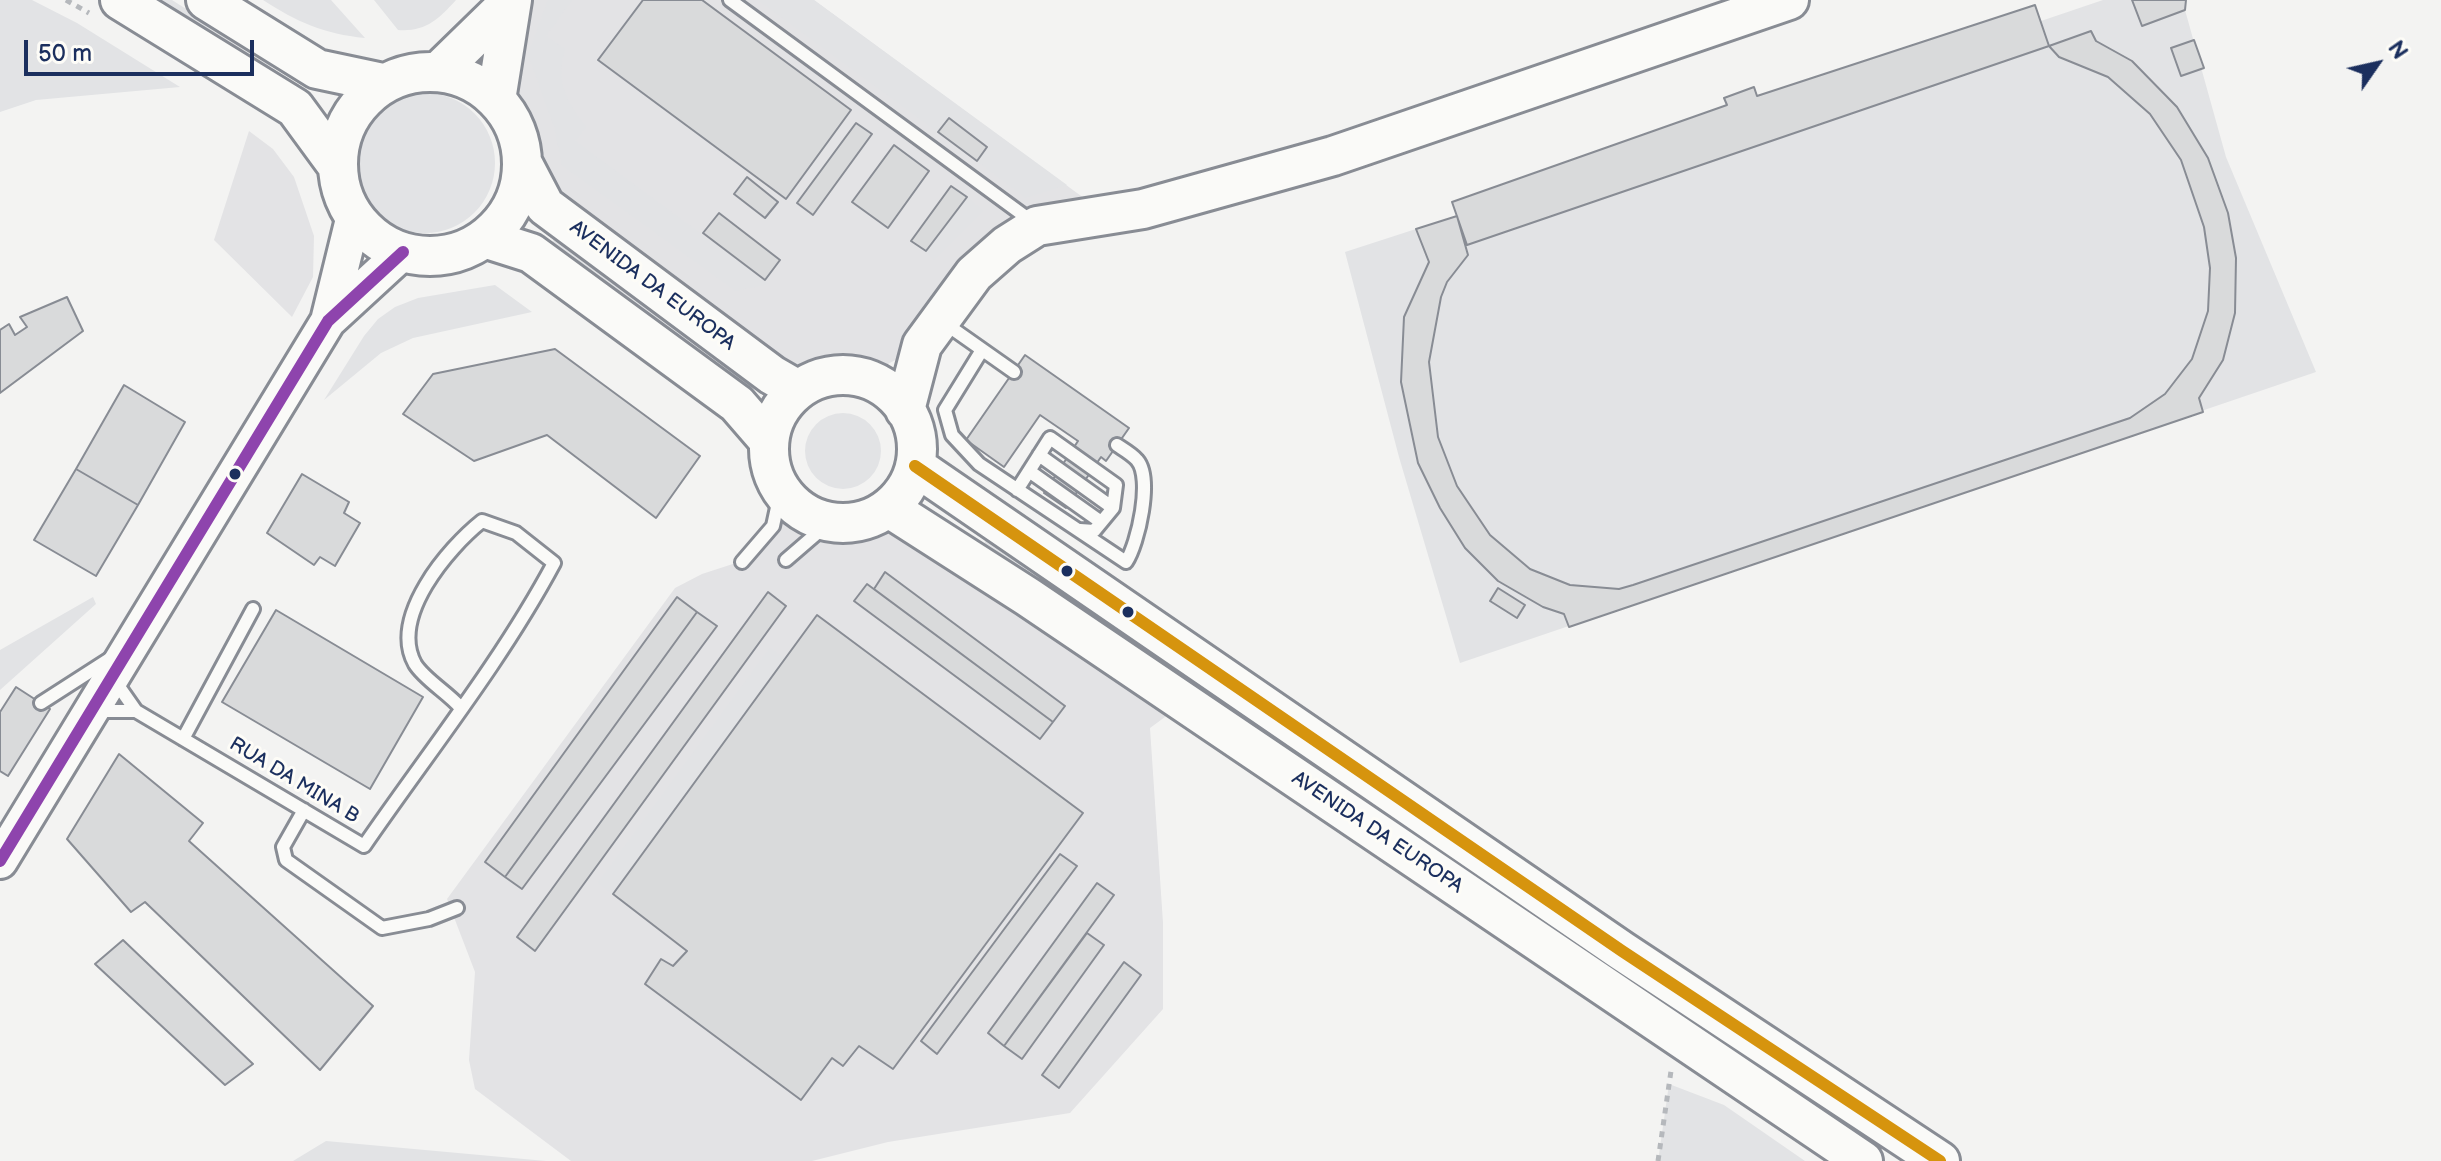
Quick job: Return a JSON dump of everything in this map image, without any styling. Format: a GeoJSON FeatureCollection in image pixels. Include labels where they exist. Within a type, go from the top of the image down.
{"type":"FeatureCollection","features":[{"type":"Feature","properties":{"kind":"main road"},"geometry":{"type":"LineString","coordinates":[[120,0],[295,108],[336,164]]}},
{"type":"Feature","properties":{"kind":"main road"},"geometry":{"type":"LineString","coordinates":[[206,0],[317,69],[383,83]]}},
{"type":"Feature","properties":{"kind":"main road"},"geometry":{"type":"LineString","coordinates":[[438,72],[512,0]]}},
{"type":"Feature","properties":{"kind":"main road"},"geometry":{"type":"LineString","coordinates":[[496,100],[512,0]]}},
{"type":"Feature","properties":{"kind":"main road"},"geometry":{"type":"LineString","coordinates":[[905,410],[931,333],[974,274],[1007,245],[1037,226],[1143,209],[1333,156],[1789,0]]}},
{"type":"Feature","properties":{"kind":"main road"},"geometry":{"type":"LineString","coordinates":[[438,72],[467,79],[505,109],[519,138],[523,164],[521,186],[510,213],[487,239],[446,257],[418,257],[389,249],[367,234],[344,201],[336,164],[341,137],[352,112],[383,83],[404,75],[438,72]]}},
{"type":"Feature","properties":{"kind":"main road","name":"AVENIDA DA EUROPA"},"geometry":{"type":"LineString","coordinates":[[523,164],[545,206],[772,375],[798,390]]}},
{"type":"Feature","properties":{"kind":"main road"},"geometry":{"type":"LineString","coordinates":[[328,321],[354,215]]}},
{"type":"Feature","properties":{"kind":"main road"},"geometry":{"type":"LineString","coordinates":[[487,239],[531,253],[737,404],[769,441]]}},
{"type":"Feature","properties":{"kind":"main road"},"geometry":{"type":"LineString","coordinates":[[0,857],[134,643],[328,321],[403,252]]}},
{"type":"Feature","properties":{"kind":"main road"},"geometry":{"type":"LineString","coordinates":[[863,378],[931,333]]}},
{"type":"Feature","properties":{"kind":"main road"},"geometry":{"type":"LineString","coordinates":[[826,377],[863,378],[887,390],[905,410],[917,446],[915,466],[906,489],[889,508],[861,521],[830,522],[798,508],[781,489],[771,466],[769,441],[774,421],[798,390],[826,377]]}},
{"type":"Feature","properties":{"kind":"main road","name":"AVENIDA DA EUROPA"},"geometry":{"type":"LineString","coordinates":[[915,466],[1622,951],[1940,1161]]}},
{"type":"Feature","properties":{"kind":"main road","name":"AVENIDA DA EUROPA"},"geometry":{"type":"LineString","coordinates":[[889,508],[1028,597],[1863,1161]]}},
{"type":"Feature","properties":{"kind":"lane"},"geometry":{"type":"LineString","coordinates":[[730,0],[1037,226]]}},
{"type":"Feature","properties":{"kind":"lane"},"geometry":{"type":"LineString","coordinates":[[931,333],[982,350],[1014,372]]}},
{"type":"Feature","properties":{"kind":"lane"},"geometry":{"type":"LineString","coordinates":[[982,350],[945,410],[952,435],[979,464],[1126,562],[1136,548],[1143,476],[1138,461],[1117,445]]}},
{"type":"Feature","properties":{"kind":"lane"},"geometry":{"type":"LineString","coordinates":[[1017,490],[1050,438],[1114,482],[1113,508],[1094,531],[1075,529]]}},
{"type":"Feature","properties":{"kind":"lane"},"geometry":{"type":"LineString","coordinates":[[1039,455],[1113,508]]}},
{"type":"Feature","properties":{"kind":"lane"},"geometry":{"type":"LineString","coordinates":[[1029,471],[1101,522]]}},
{"type":"Feature","properties":{"kind":"lane"},"geometry":{"type":"LineString","coordinates":[[742,562],[773,526],[781,489]]}},
{"type":"Feature","properties":{"kind":"lane","name":"RUA DA MINA B"},"geometry":{"type":"LineString","coordinates":[[92,710],[136,711],[364,846],[534,600],[554,563],[516,533],[482,521],[463,536],[438,568],[410,615],[410,651],[417,667],[460,707]]}},
{"type":"Feature","properties":{"kind":"lane"},"geometry":{"type":"LineString","coordinates":[[786,560],[830,522]]}},
{"type":"Feature","properties":{"kind":"lane"},"geometry":{"type":"LineString","coordinates":[[183,739],[253,609]]}},
{"type":"Feature","properties":{"kind":"lane"},"geometry":{"type":"LineString","coordinates":[[41,703],[134,643]]}},
{"type":"Feature","properties":{"kind":"lane"},"geometry":{"type":"LineString","coordinates":[[113,677],[136,711]]}},
{"type":"Feature","properties":{"kind":"lane"},"geometry":{"type":"LineString","coordinates":[[304,810],[283,847],[286,860],[382,928],[429,919],[457,908]]}},
{"type":"Feature","properties":{"kind":"path"},"geometry":{"type":"LineString","coordinates":[[1658,1161],[1677,1036]]}},
{"type":"Feature","properties":{"kind":"shaded area"},"geometry":{"type":"Polygon","coordinates":[[[0,0],[32,0],[77,23],[180,87],[36,100],[0,112],[0,0]]]}},
{"type":"Feature","properties":{"kind":"shaded area"},"geometry":{"type":"Polygon","coordinates":[[[157,0],[172,0],[273,64],[266,72],[157,0]]]}},
{"type":"Feature","properties":{"kind":"shaded area"},"geometry":{"type":"Polygon","coordinates":[[[263,0],[331,0],[365,38],[311,26],[263,0]]]}},
{"type":"Feature","properties":{"kind":"shaded area"},"geometry":{"type":"Polygon","coordinates":[[[374,0],[456,0],[423,27],[398,30],[374,0]]]}},
{"type":"Feature","properties":{"kind":"shaded area"},"geometry":{"type":"Polygon","coordinates":[[[512,0],[814,0],[1107,215],[1037,226],[922,345],[863,378],[826,377],[798,390],[523,164],[519,138],[505,109],[512,0]]]}},
{"type":"Feature","properties":{"kind":"shaded area"},"geometry":{"type":"Polygon","coordinates":[[[548,0],[572,0],[546,36],[565,49],[561,71],[564,90],[586,127],[575,141],[769,284],[736,291],[562,165],[554,126],[528,55],[548,0]]]}},
{"type":"Feature","properties":{"kind":"shaded area"},"geometry":{"type":"Polygon","coordinates":[[[758,0],[814,0],[1067,185],[1026,198],[977,161],[987,147],[949,118],[938,132],[758,0]]]}},
{"type":"Feature","properties":{"kind":"shaded area"},"geometry":{"type":"Polygon","coordinates":[[[2103,0],[2186,0],[2185,10],[2226,157],[2316,372],[1460,663],[1399,457],[1345,252],[1456,216],[1452,202],[1726,105],[1724,98],[1754,87],[1758,96],[2035,5],[2041,21],[2103,0]]]}},
{"type":"Feature","properties":{"kind":"shaded area"},"geometry":{"type":"Polygon","coordinates":[[[425,93],[452,98],[474,114],[490,136],[495,163],[490,190],[474,212],[452,228],[425,233],[398,228],[376,212],[360,190],[355,163],[360,136],[376,114],[398,98],[425,93]]]}},
{"type":"Feature","properties":{"kind":"shaded area"},"geometry":{"type":"Polygon","coordinates":[[[249,131],[273,149],[294,177],[314,236],[313,277],[292,317],[214,240],[249,131]]]}},
{"type":"Feature","properties":{"kind":"shaded area"},"geometry":{"type":"Polygon","coordinates":[[[967,197],[983,211],[934,260],[926,251],[967,197]]]}},
{"type":"Feature","properties":{"kind":"shaded area"},"geometry":{"type":"Polygon","coordinates":[[[556,237],[749,381],[743,391],[548,247],[556,237]]]}},
{"type":"Feature","properties":{"kind":"shaded area"},"geometry":{"type":"Polygon","coordinates":[[[495,285],[532,312],[413,338],[381,353],[324,400],[364,336],[378,319],[395,307],[418,298],[495,285]]]}},
{"type":"Feature","properties":{"kind":"shaded area"},"geometry":{"type":"Polygon","coordinates":[[[843,413],[858,416],[870,424],[878,436],[881,451],[878,466],[870,478],[858,486],[843,489],[828,486],[816,478],[808,466],[805,451],[808,436],[816,424],[828,416],[843,413]]]}},
{"type":"Feature","properties":{"kind":"shaded area"},"geometry":{"type":"Polygon","coordinates":[[[781,489],[798,508],[821,520],[847,524],[875,516],[1184,703],[1150,728],[1163,923],[1163,1009],[1070,1113],[888,1142],[812,1161],[571,1161],[475,1089],[469,1060],[475,972],[447,899],[675,588],[702,574],[742,561],[773,526],[781,489]]]}},
{"type":"Feature","properties":{"kind":"shaded area"},"geometry":{"type":"Polygon","coordinates":[[[989,535],[1753,1052],[1746,1063],[982,547],[989,535]]]}},
{"type":"Feature","properties":{"kind":"shaded area"},"geometry":{"type":"Polygon","coordinates":[[[93,597],[96,604],[0,690],[0,650],[93,597]]]}},
{"type":"Feature","properties":{"kind":"shaded area"},"geometry":{"type":"Polygon","coordinates":[[[770,648],[785,659],[613,894],[598,883],[770,648]]]}},
{"type":"Feature","properties":{"kind":"shaded area"},"geometry":{"type":"Polygon","coordinates":[[[1669,1084],[1724,1105],[1805,1161],[1658,1161],[1669,1084]]]}},
{"type":"Feature","properties":{"kind":"shaded area"},"geometry":{"type":"Polygon","coordinates":[[[326,1141],[546,1161],[293,1161],[326,1141]]]}},
{"type":"Feature","properties":{"kind":"building"},"geometry":{"type":"Polygon","coordinates":[[[643,0],[702,0],[851,110],[786,199],[598,60],[643,0]]]}},
{"type":"Feature","properties":{"kind":"building"},"geometry":{"type":"Polygon","coordinates":[[[2132,0],[2186,0],[2185,10],[2142,26],[2132,0]]]}},
{"type":"Feature","properties":{"kind":"building"},"geometry":{"type":"Polygon","coordinates":[[[2035,5],[2049,46],[1467,245],[1452,202],[1727,105],[1724,98],[1754,87],[1757,96],[2035,5]]]}},
{"type":"Feature","properties":{"kind":"building"},"geometry":{"type":"Polygon","coordinates":[[[2091,31],[2096,41],[2132,61],[2177,107],[2208,158],[2228,213],[2236,258],[2235,313],[2223,360],[2199,398],[2203,412],[1569,627],[1564,614],[1543,607],[1498,581],[1465,548],[1440,508],[1418,463],[1401,382],[1404,317],[1429,262],[1416,229],[1457,216],[1468,255],[1447,282],[1441,297],[1429,362],[1438,437],[1457,486],[1490,535],[1530,569],[1570,585],[1619,589],[1633,585],[2130,418],[2165,394],[2192,359],[2208,311],[2210,268],[2204,227],[2181,160],[2150,114],[2108,77],[2059,57],[2049,46],[2091,31]]]}},
{"type":"Feature","properties":{"kind":"building"},"geometry":{"type":"Polygon","coordinates":[[[2194,40],[2204,68],[2181,76],[2171,48],[2194,40]]]}},
{"type":"Feature","properties":{"kind":"building"},"geometry":{"type":"Polygon","coordinates":[[[949,118],[987,147],[977,161],[938,132],[949,118]]]}},
{"type":"Feature","properties":{"kind":"building"},"geometry":{"type":"Polygon","coordinates":[[[856,123],[872,134],[813,215],[797,203],[856,123]]]}},
{"type":"Feature","properties":{"kind":"building"},"geometry":{"type":"Polygon","coordinates":[[[894,145],[929,171],[888,228],[852,202],[894,145]]]}},
{"type":"Feature","properties":{"kind":"building"},"geometry":{"type":"Polygon","coordinates":[[[747,177],[778,202],[765,218],[734,194],[747,177]]]}},
{"type":"Feature","properties":{"kind":"building"},"geometry":{"type":"Polygon","coordinates":[[[951,186],[967,197],[926,251],[911,241],[951,186]]]}},
{"type":"Feature","properties":{"kind":"building"},"geometry":{"type":"Polygon","coordinates":[[[719,213],[780,260],[765,280],[703,233],[719,213]]]}},
{"type":"Feature","properties":{"kind":"building"},"geometry":{"type":"Polygon","coordinates":[[[67,297],[83,331],[0,393],[0,330],[9,324],[15,335],[27,327],[20,317],[67,297]]]}},
{"type":"Feature","properties":{"kind":"building"},"geometry":{"type":"Polygon","coordinates":[[[555,349],[700,456],[656,518],[547,435],[474,461],[403,414],[433,374],[555,349]]]}},
{"type":"Feature","properties":{"kind":"building"},"geometry":{"type":"Polygon","coordinates":[[[1025,355],[1129,428],[1106,461],[1101,457],[1066,508],[1044,493],[1078,441],[1040,415],[1004,467],[966,440],[1025,355]]]}},
{"type":"Feature","properties":{"kind":"building"},"geometry":{"type":"Polygon","coordinates":[[[124,385],[185,422],[138,505],[76,469],[124,385]]]}},
{"type":"Feature","properties":{"kind":"building"},"geometry":{"type":"Polygon","coordinates":[[[76,469],[138,505],[96,576],[34,540],[76,469]]]}},
{"type":"Feature","properties":{"kind":"building"},"geometry":{"type":"Polygon","coordinates":[[[302,474],[349,502],[344,513],[360,523],[335,566],[320,557],[314,565],[267,533],[302,474]]]}},
{"type":"Feature","properties":{"kind":"building"},"geometry":{"type":"Polygon","coordinates":[[[885,572],[1065,706],[1053,722],[874,589],[885,572]]]}},
{"type":"Feature","properties":{"kind":"building"},"geometry":{"type":"Polygon","coordinates":[[[867,584],[1053,722],[1040,739],[854,601],[867,584]]]}},
{"type":"Feature","properties":{"kind":"building"},"geometry":{"type":"Polygon","coordinates":[[[1498,588],[1525,605],[1517,618],[1490,601],[1498,588]]]}},
{"type":"Feature","properties":{"kind":"building"},"geometry":{"type":"Polygon","coordinates":[[[768,592],[786,606],[535,951],[517,937],[768,592]]]}},
{"type":"Feature","properties":{"kind":"building"},"geometry":{"type":"Polygon","coordinates":[[[677,597],[697,612],[505,877],[485,862],[677,597]]]}},
{"type":"Feature","properties":{"kind":"building"},"geometry":{"type":"Polygon","coordinates":[[[276,610],[423,697],[370,789],[222,702],[276,610]]]}},
{"type":"Feature","properties":{"kind":"building"},"geometry":{"type":"Polygon","coordinates":[[[697,612],[717,626],[522,889],[505,877],[697,612]]]}},
{"type":"Feature","properties":{"kind":"building"},"geometry":{"type":"Polygon","coordinates":[[[817,615],[1083,813],[893,1069],[859,1046],[843,1066],[832,1058],[801,1100],[645,984],[661,959],[673,966],[687,951],[613,894],[817,615]]]}},
{"type":"Feature","properties":{"kind":"building"},"geometry":{"type":"Polygon","coordinates":[[[16,687],[50,709],[8,776],[0,771],[0,712],[16,687]]]}},
{"type":"Feature","properties":{"kind":"building"},"geometry":{"type":"Polygon","coordinates":[[[119,754],[203,823],[189,841],[373,1006],[320,1070],[145,902],[131,912],[67,839],[119,754]]]}},
{"type":"Feature","properties":{"kind":"building"},"geometry":{"type":"Polygon","coordinates":[[[1060,854],[1077,866],[937,1054],[921,1041],[1060,854]]]}},
{"type":"Feature","properties":{"kind":"building"},"geometry":{"type":"Polygon","coordinates":[[[1097,883],[1114,895],[1004,1046],[988,1033],[1097,883]]]}},
{"type":"Feature","properties":{"kind":"building"},"geometry":{"type":"Polygon","coordinates":[[[1087,933],[1104,945],[1022,1059],[1004,1046],[1087,933]]]}},
{"type":"Feature","properties":{"kind":"building"},"geometry":{"type":"Polygon","coordinates":[[[123,940],[253,1064],[225,1085],[95,964],[123,940]]]}},
{"type":"Feature","properties":{"kind":"building"},"geometry":{"type":"Polygon","coordinates":[[[1124,962],[1141,975],[1059,1088],[1042,1075],[1124,962]]]}},
{"type":"Feature","properties":{"kind":"transit line"},"geometry":{"type":"LineString","coordinates":[[0,861],[328,321],[403,252]]}},
{"type":"Feature","properties":{"kind":"transit line"},"geometry":{"type":"LineString","coordinates":[[915,466],[1622,951],[1940,1161]]}}]}
